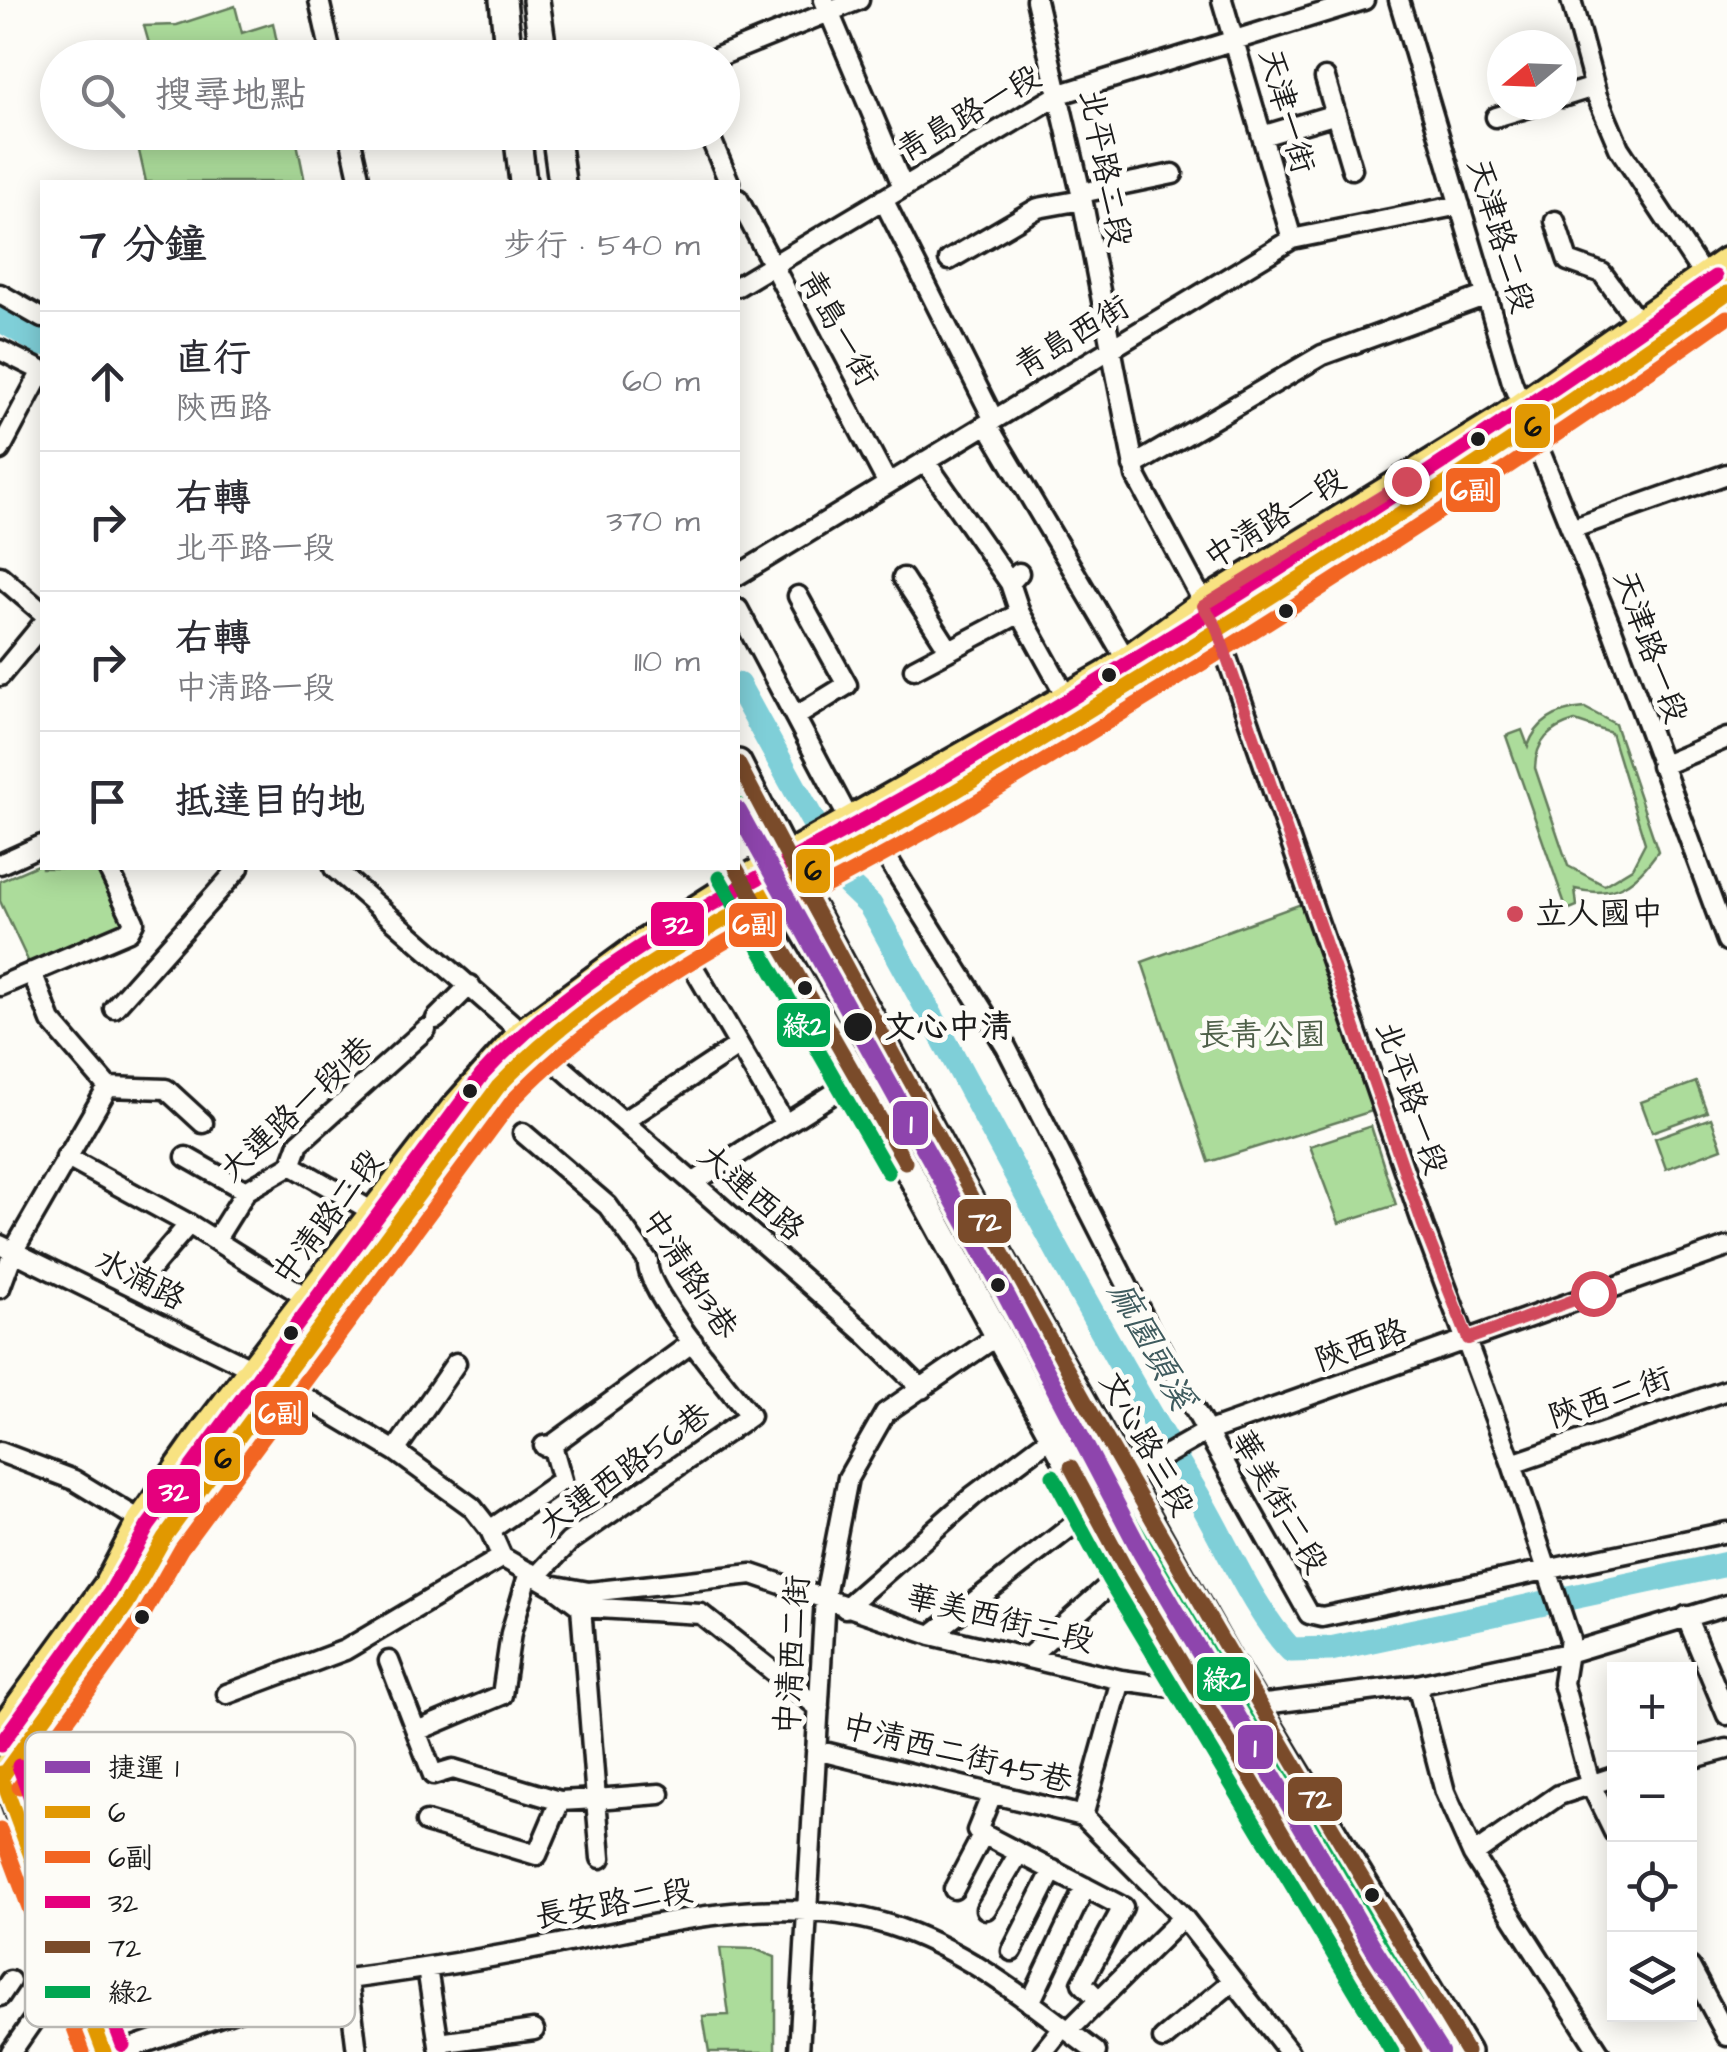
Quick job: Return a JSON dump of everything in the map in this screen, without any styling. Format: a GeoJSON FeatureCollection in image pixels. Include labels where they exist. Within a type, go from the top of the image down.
{"type":"FeatureCollection","features":[{"type":"Feature","properties":{"kind":"main road"},"geometry":{"type":"LineString","coordinates":[[503,0],[507,40]]}},
{"type":"Feature","properties":{"kind":"main road"},"geometry":{"type":"LineString","coordinates":[[536,0],[542,40]]}},
{"type":"Feature","properties":{"kind":"main road"},"geometry":{"type":"LineString","coordinates":[[520,150],[523,180]]}},
{"type":"Feature","properties":{"kind":"main road"},"geometry":{"type":"LineString","coordinates":[[557,150],[562,180]]}},
{"type":"Feature","properties":{"kind":"main road","name":"中清路一段"},"geometry":{"type":"LineString","coordinates":[[1527,419],[1640,325],[1720,278]]}},
{"type":"Feature","properties":{"kind":"main road","name":"中清路一段"},"geometry":{"type":"LineString","coordinates":[[855,833],[958,790],[1209,616],[1527,419],[1720,278]]}},
{"type":"Feature","properties":{"kind":"main road","name":"中清路一段"},"geometry":{"type":"LineString","coordinates":[[855,833],[1127,661],[1209,616]]}},
{"type":"Feature","properties":{"kind":"main road","name":"文心路三段"},"geometry":{"type":"LineString","coordinates":[[740,766],[804,861],[1257,1705],[1467,2052]]}},
{"type":"Feature","properties":{"kind":"main road","name":"中清路二段"},"geometry":{"type":"LineString","coordinates":[[32,1732],[126,1604],[153,1529],[252,1370],[454,1110],[645,943],[745,884],[804,861],[855,833]]}},
{"type":"Feature","properties":{"kind":"main road"},"geometry":{"type":"LineString","coordinates":[[745,884],[858,1078],[1126,1570],[1415,2052]]}},
{"type":"Feature","properties":{"kind":"main road","name":"中清路二段"},"geometry":{"type":"LineString","coordinates":[[0,1734],[153,1529],[281,1382],[530,1040],[681,946],[745,884]]}},
{"type":"Feature","properties":{"kind":"main road","name":"中清路二段"},"geometry":{"type":"LineString","coordinates":[[1,1775],[25,1742]]}},
{"type":"Feature","properties":{"kind":"street"},"geometry":{"type":"LineString","coordinates":[[318,0],[328,40]]}},
{"type":"Feature","properties":{"kind":"street"},"geometry":{"type":"LineString","coordinates":[[740,46],[827,6],[860,0]]}},
{"type":"Feature","properties":{"kind":"street","name":"北平路二段"},"geometry":{"type":"LineString","coordinates":[[1036,0],[1060,94],[1134,466],[1209,616]]}},
{"type":"Feature","properties":{"kind":"street","name":"天津一街"},"geometry":{"type":"LineString","coordinates":[[1222,0],[1292,240]]}},
{"type":"Feature","properties":{"kind":"street","name":"青島路一段"},"geometry":{"type":"LineString","coordinates":[[740,285],[1060,94],[1364,0]]}},
{"type":"Feature","properties":{"kind":"street","name":"天津路二段"},"geometry":{"type":"LineString","coordinates":[[1399,0],[1527,419]]}},
{"type":"Feature","properties":{"kind":"street"},"geometry":{"type":"LineString","coordinates":[[1571,0],[1594,87],[1619,148],[1720,278]]}},
{"type":"Feature","properties":{"kind":"street"},"geometry":{"type":"LineString","coordinates":[[827,6],[903,188]]}},
{"type":"Feature","properties":{"kind":"street"},"geometry":{"type":"LineString","coordinates":[[1326,78],[1352,169]]}},
{"type":"Feature","properties":{"kind":"street"},"geometry":{"type":"LineString","coordinates":[[1577,92],[1594,87]]}},
{"type":"Feature","properties":{"kind":"street"},"geometry":{"type":"LineString","coordinates":[[1262,136],[1336,114]]}},
{"type":"Feature","properties":{"kind":"street"},"geometry":{"type":"LineString","coordinates":[[353,150],[360,180]]}},
{"type":"Feature","properties":{"kind":"street"},"geometry":{"type":"LineString","coordinates":[[716,150],[729,180]]}},
{"type":"Feature","properties":{"kind":"street"},"geometry":{"type":"LineString","coordinates":[[949,260],[1038,208],[1173,174]]}},
{"type":"Feature","properties":{"kind":"street"},"geometry":{"type":"LineString","coordinates":[[883,199],[991,422],[1127,661]]}},
{"type":"Feature","properties":{"kind":"street","name":"青島一街"},"geometry":{"type":"LineString","coordinates":[[740,203],[769,267],[888,484]]}},
{"type":"Feature","properties":{"kind":"street","name":"青島西街"},"geometry":{"type":"LineString","coordinates":[[740,574],[1292,240],[1460,204]]}},
{"type":"Feature","properties":{"kind":"street"},"geometry":{"type":"LineString","coordinates":[[1554,221],[1568,261],[1602,273],[1640,325]]}},
{"type":"Feature","properties":{"kind":"street"},"geometry":{"type":"LineString","coordinates":[[0,294],[40,317]]}},
{"type":"Feature","properties":{"kind":"street"},"geometry":{"type":"LineString","coordinates":[[1134,466],[1322,355],[1487,295]]}},
{"type":"Feature","properties":{"kind":"street"},"geometry":{"type":"LineString","coordinates":[[0,350],[40,370]]}},
{"type":"Feature","properties":{"kind":"street"},"geometry":{"type":"LineString","coordinates":[[0,450],[40,375]]}},
{"type":"Feature","properties":{"kind":"street","name":"天津路一段"},"geometry":{"type":"LineString","coordinates":[[1527,419],[1574,528],[1727,941]]}},
{"type":"Feature","properties":{"kind":"street"},"geometry":{"type":"LineString","coordinates":[[926,462],[1015,578],[1020,613],[1067,698]]}},
{"type":"Feature","properties":{"kind":"street"},"geometry":{"type":"LineString","coordinates":[[1574,528],[1727,474]]}},
{"type":"Feature","properties":{"kind":"street"},"geometry":{"type":"LineString","coordinates":[[0,576],[40,610]]}},
{"type":"Feature","properties":{"kind":"street"},"geometry":{"type":"LineString","coordinates":[[904,578],[948,648]]}},
{"type":"Feature","properties":{"kind":"street"},"geometry":{"type":"LineString","coordinates":[[795,716],[847,685],[798,596]]}},
{"type":"Feature","properties":{"kind":"street","name":"華美街二段"},"geometry":{"type":"LineString","coordinates":[[740,613],[855,833],[1006,1047],[1206,1432],[1309,1614],[1322,1617],[1551,1578],[1727,1532]]}},
{"type":"Feature","properties":{"kind":"street"},"geometry":{"type":"LineString","coordinates":[[914,669],[1020,613]]}},
{"type":"Feature","properties":{"kind":"street","name":"北平路一段"},"geometry":{"type":"LineString","coordinates":[[1209,616],[1551,1578],[1569,1646],[1564,1683],[1590,1783],[1607,1818]]}},
{"type":"Feature","properties":{"kind":"street"},"geometry":{"type":"LineString","coordinates":[[0,676],[40,627]]}},
{"type":"Feature","properties":{"kind":"street"},"geometry":{"type":"LineString","coordinates":[[1661,766],[1727,738]]}},
{"type":"Feature","properties":{"kind":"street"},"geometry":{"type":"LineString","coordinates":[[0,864],[40,846]]}},
{"type":"Feature","properties":{"kind":"street"},"geometry":{"type":"LineString","coordinates":[[0,986],[129,931],[134,922],[109,870]]}},
{"type":"Feature","properties":{"kind":"street"},"geometry":{"type":"LineString","coordinates":[[114,1008],[238,870]]}},
{"type":"Feature","properties":{"kind":"street","name":"大連西路"},"geometry":{"type":"LineString","coordinates":[[337,870],[922,1388]]}},
{"type":"Feature","properties":{"kind":"street"},"geometry":{"type":"LineString","coordinates":[[681,946],[785,1124]]}},
{"type":"Feature","properties":{"kind":"street"},"geometry":{"type":"LineString","coordinates":[[32,972],[51,1021],[108,1087],[166,1089],[203,1123]]}},
{"type":"Feature","properties":{"kind":"street","name":"大連路一段1巷"},"geometry":{"type":"LineString","coordinates":[[216,1239],[246,1191],[291,1165],[299,1144],[470,985]]}},
{"type":"Feature","properties":{"kind":"street"},"geometry":{"type":"LineString","coordinates":[[624,1121],[739,1045]]}},
{"type":"Feature","properties":{"kind":"street"},"geometry":{"type":"LineString","coordinates":[[694,1182],[858,1078]]}},
{"type":"Feature","properties":{"kind":"street"},"geometry":{"type":"LineString","coordinates":[[0,1288],[7,1247],[108,1087]]}},
{"type":"Feature","properties":{"kind":"street","name":"中清路13巷"},"geometry":{"type":"LineString","coordinates":[[523,1134],[608,1206],[638,1244],[670,1312],[750,1416]]}},
{"type":"Feature","properties":{"kind":"street"},"geometry":{"type":"LineString","coordinates":[[66,1156],[216,1239],[309,1299]]}},
{"type":"Feature","properties":{"kind":"street"},"geometry":{"type":"LineString","coordinates":[[186,1157],[246,1191]]}},
{"type":"Feature","properties":{"kind":"street"},"geometry":{"type":"LineString","coordinates":[[291,1165],[376,1214]]}},
{"type":"Feature","properties":{"kind":"street"},"geometry":{"type":"LineString","coordinates":[[147,1273],[190,1224]]}},
{"type":"Feature","properties":{"kind":"street","name":"水湳路"},"geometry":{"type":"LineString","coordinates":[[7,1247],[252,1370]]}},
{"type":"Feature","properties":{"kind":"street","name":"陝西路"},"geometry":{"type":"LineString","coordinates":[[1134,1472],[1206,1432],[1727,1247]]}},
{"type":"Feature","properties":{"kind":"street","name":"中清西二街"},"geometry":{"type":"LineString","coordinates":[[799,2052],[825,1596],[848,1478],[885,1413],[1000,1334]]}},
{"type":"Feature","properties":{"kind":"street"},"geometry":{"type":"LineString","coordinates":[[490,1530],[562,1480],[548,1445],[693,1342]]}},
{"type":"Feature","properties":{"kind":"street"},"geometry":{"type":"LineString","coordinates":[[395,1451],[456,1363]]}},
{"type":"Feature","properties":{"kind":"street"},"geometry":{"type":"LineString","coordinates":[[226,1694],[345,1650],[502,1557],[490,1530],[472,1508],[395,1451],[281,1382],[252,1370]]}},
{"type":"Feature","properties":{"kind":"street","name":"陝西二街"},"geometry":{"type":"LineString","coordinates":[[1512,1464],[1727,1390]]}},
{"type":"Feature","properties":{"kind":"street","name":"大連西路56巷"},"geometry":{"type":"LineString","coordinates":[[539,1577],[569,1542],[750,1416]]}},
{"type":"Feature","properties":{"kind":"street"},"geometry":{"type":"LineString","coordinates":[[846,1608],[974,1496],[1053,1436]]}},
{"type":"Feature","properties":{"kind":"street"},"geometry":{"type":"LineString","coordinates":[[0,1452],[74,1480],[153,1529]]}},
{"type":"Feature","properties":{"kind":"street"},"geometry":{"type":"LineString","coordinates":[[931,1635],[1095,1508],[1134,1472]]}},
{"type":"Feature","properties":{"kind":"street","name":"華美西街二段"},"geometry":{"type":"LineString","coordinates":[[502,1557],[581,1607]]}},
{"type":"Feature","properties":{"kind":"street"},"geometry":{"type":"LineString","coordinates":[[1027,1658],[1126,1570]]}},
{"type":"Feature","properties":{"kind":"street","name":"華美西街二段"},"geometry":{"type":"LineString","coordinates":[[539,1577],[589,1592],[752,1574],[931,1635],[1121,1680],[1172,1686],[1206,1702],[1257,1705],[1417,1685],[1727,1606]]}},
{"type":"Feature","properties":{"kind":"street"},"geometry":{"type":"LineString","coordinates":[[417,1732],[502,1695],[511,1633],[539,1577]]}},
{"type":"Feature","properties":{"kind":"street"},"geometry":{"type":"LineString","coordinates":[[601,1858],[581,1607],[701,1614],[819,1708]]}},
{"type":"Feature","properties":{"kind":"street"},"geometry":{"type":"LineString","coordinates":[[1686,1616],[1727,1715]]}},
{"type":"Feature","properties":{"kind":"street"},"geometry":{"type":"LineString","coordinates":[[389,1661],[433,1775],[453,1769],[560,1801],[660,1794]]}},
{"type":"Feature","properties":{"kind":"street"},"geometry":{"type":"LineString","coordinates":[[1121,1680],[1083,1816],[1184,1917],[1289,2052]]}},
{"type":"Feature","properties":{"kind":"street"},"geometry":{"type":"LineString","coordinates":[[1417,1685],[1445,1792],[1473,1855],[1599,2052]]}},
{"type":"Feature","properties":{"kind":"street"},"geometry":{"type":"LineString","coordinates":[[1697,1756],[1727,1749]]}},
{"type":"Feature","properties":{"kind":"street","name":"中清西二街45巷"},"geometry":{"type":"LineString","coordinates":[[816,1750],[1083,1816]]}},
{"type":"Feature","properties":{"kind":"street"},"geometry":{"type":"LineString","coordinates":[[1,1775],[25,1839]]}},
{"type":"Feature","properties":{"kind":"street"},"geometry":{"type":"LineString","coordinates":[[1473,1855],[1560,1794],[1607,1779]]}},
{"type":"Feature","properties":{"kind":"street"},"geometry":{"type":"LineString","coordinates":[[992,1794],[977,1831],[1123,1907],[1082,1983],[1099,2000]]}},
{"type":"Feature","properties":{"kind":"street"},"geometry":{"type":"LineString","coordinates":[[426,1822],[537,1855],[560,1801]]}},
{"type":"Feature","properties":{"kind":"street"},"geometry":{"type":"LineString","coordinates":[[954,1889],[983,1834]]}},
{"type":"Feature","properties":{"kind":"street"},"geometry":{"type":"LineString","coordinates":[[986,1909],[1019,1853]]}},
{"type":"Feature","properties":{"kind":"street"},"geometry":{"type":"LineString","coordinates":[[1012,1951],[1053,1870]]}},
{"type":"Feature","properties":{"kind":"street"},"geometry":{"type":"LineString","coordinates":[[1030,2003],[1086,1887]]}},
{"type":"Feature","properties":{"kind":"street","name":"長安路二段"},"geometry":{"type":"LineString","coordinates":[[355,1978],[669,1922],[807,1909],[891,1926],[938,1944],[1030,2003],[1096,2052]]}},
{"type":"Feature","properties":{"kind":"street"},"geometry":{"type":"LineString","coordinates":[[1043,2052],[1184,1917]]}},
{"type":"Feature","properties":{"kind":"street"},"geometry":{"type":"LineString","coordinates":[[427,1968],[440,2048],[534,2030]]}},
{"type":"Feature","properties":{"kind":"street"},"geometry":{"type":"LineString","coordinates":[[1697,1980],[1727,2036]]}},
{"type":"Feature","properties":{"kind":"street"},"geometry":{"type":"LineString","coordinates":[[1163,2038],[1234,1981]]}},
{"type":"Feature","properties":{"kind":"street"},"geometry":{"type":"LineString","coordinates":[[12,2052],[29,2027]]}},
{"type":"Feature","properties":{"kind":"street"},"geometry":{"type":"LineString","coordinates":[[95,2027],[104,2052]]}},
{"type":"Feature","properties":{"kind":"street","name":"長安路二段"},"geometry":{"type":"LineString","coordinates":[[119,2052],[190,2027]]}},
{"type":"Feature","properties":{"kind":"street"},"geometry":{"type":"LineString","coordinates":[[354,2027],[357,2052]]}},
{"type":"Feature","properties":{"kind":"green space"},"geometry":{"type":"Polygon","coordinates":[[[235,6],[242,33],[273,23],[276,40],[148,40],[144,26],[177,25],[235,6]]]}},
{"type":"Feature","properties":{"kind":"green space"},"geometry":{"type":"Polygon","coordinates":[[[139,150],[298,150],[305,180],[146,180],[139,150]]]}},
{"type":"Feature","properties":{"kind":"green space"},"geometry":{"type":"Polygon","coordinates":[[[1585,708],[1615,724],[1658,851],[1623,886],[1602,892],[1575,889],[1577,906],[1567,910],[1506,736],[1522,730],[1528,746],[1543,723],[1585,708]],[[1575,721],[1558,728],[1542,743],[1535,768],[1568,866],[1604,885],[1632,868],[1645,843],[1611,733],[1575,721]]]}},
{"type":"Feature","properties":{"kind":"green space"},"geometry":{"type":"Polygon","coordinates":[[[40,864],[40,870],[104,870],[124,920],[120,928],[30,965],[0,901],[0,881],[40,864]]]}},
{"type":"Feature","properties":{"kind":"green space","name":"長青公園"},"geometry":{"type":"Polygon","coordinates":[[[1312,900],[1382,1108],[1209,1162],[1142,962],[1312,900]]]}},
{"type":"Feature","properties":{"kind":"green space"},"geometry":{"type":"Polygon","coordinates":[[[1696,1082],[1707,1112],[1652,1132],[1641,1102],[1696,1082]]]}},
{"type":"Feature","properties":{"kind":"green space"},"geometry":{"type":"Polygon","coordinates":[[[1711,1118],[1722,1148],[1666,1169],[1655,1138],[1711,1118]]]}},
{"type":"Feature","properties":{"kind":"green space"},"geometry":{"type":"Polygon","coordinates":[[[1371,1126],[1396,1205],[1339,1223],[1310,1146],[1371,1126]]]}},
{"type":"Feature","properties":{"kind":"green space"},"geometry":{"type":"Polygon","coordinates":[[[720,1948],[755,1949],[775,1957],[775,2052],[709,2052],[703,2016],[729,2015],[720,1948]]]}},
{"type":"Feature","properties":{"kind":"waterway","name":"麻園頭溪"},"geometry":{"type":"LineString","coordinates":[[0,319],[40,343]]}},
{"type":"Feature","properties":{"kind":"waterway","name":"麻園頭溪"},"geometry":{"type":"LineString","coordinates":[[740,689],[847,883],[870,905],[881,924],[1073,1279],[1251,1594],[1291,1650],[1330,1649],[1727,1564]]}},
{"type":"Feature","properties":{"kind":"metro line","name":"1"},"geometry":{"type":"LineString","coordinates":[[740,815],[1006,1295],[1142,1554],[1374,1949],[1440,2052]]}},
{"type":"Feature","properties":{"kind":"transit line","name":"32"},"geometry":{"type":"LineString","coordinates":[[0,1745],[110,1593],[148,1526],[482,1075],[530,1029],[642,946],[949,772],[1241,593],[1527,406],[1715,277]]}},
{"type":"Feature","properties":{"kind":"transit line","name":"6"},"geometry":{"type":"LineString","coordinates":[[34,1732],[127,1604],[164,1538],[498,1087],[548,1040],[659,959],[959,789],[1251,609],[1539,422],[1727,293]]}},
{"type":"Feature","properties":{"kind":"transit line","name":"6副"},"geometry":{"type":"LineString","coordinates":[[59,1732],[143,1616],[181,1549],[513,1100],[562,1054],[672,974],[970,806],[1258,629],[1448,507],[1727,317]]}},
{"type":"Feature","properties":{"kind":"transit line","name":"72"},"geometry":{"type":"LineString","coordinates":[[740,767],[912,1090],[1092,1414],[1467,2052]]}},
{"type":"Feature","properties":{"kind":"transit line","name":"綠2"},"geometry":{"type":"LineString","coordinates":[[740,809],[1073,1424],[1444,2052]]}},
{"type":"Feature","properties":{"kind":"transit line","name":"72"},"geometry":{"type":"LineString","coordinates":[[737,870],[905,1162]]}},
{"type":"Feature","properties":{"kind":"transit line","name":"綠2"},"geometry":{"type":"LineString","coordinates":[[719,878],[888,1172]]}},
{"type":"Feature","properties":{"kind":"transit line","name":"72"},"geometry":{"type":"LineString","coordinates":[[1071,1467],[1126,1570],[1415,2052]]}},
{"type":"Feature","properties":{"kind":"transit line","name":"綠2"},"geometry":{"type":"LineString","coordinates":[[1053,1476],[1109,1580],[1392,2052]]}},
{"type":"Feature","properties":{"kind":"transit line","name":"6"},"geometry":{"type":"LineString","coordinates":[[3,1775],[25,1745]]}},
{"type":"Feature","properties":{"kind":"transit line","name":"32"},"geometry":{"type":"LineString","coordinates":[[19,1766],[25,1782]]}},
{"type":"Feature","properties":{"kind":"transit line","name":"6"},"geometry":{"type":"LineString","coordinates":[[0,1773],[25,1840]]}},
{"type":"Feature","properties":{"kind":"transit line","name":"6副"},"geometry":{"type":"LineString","coordinates":[[19,1787],[25,1779]]}},
{"type":"Feature","properties":{"kind":"transit line","name":"6副"},"geometry":{"type":"LineString","coordinates":[[0,1830],[25,1897]]}},
{"type":"Feature","properties":{"kind":"transit line","name":"6副"},"geometry":{"type":"LineString","coordinates":[[74,2027],[83,2052]]}},
{"type":"Feature","properties":{"kind":"transit line","name":"6"},"geometry":{"type":"LineString","coordinates":[[95,2027],[104,2052]]}},
{"type":"Feature","properties":{"kind":"transit line","name":"32"},"geometry":{"type":"LineString","coordinates":[[116,2027],[123,2045]]}},
{"type":"Feature","properties":{"kind":"place","name":"立人國中"},"geometry":{"type":"Point","coordinates":[1515,914]}},
{"type":"Feature","properties":{"kind":"place","name":"文心中清"},"geometry":{"type":"Point","coordinates":[858,1027]}},
{"type":"Feature","properties":{"kind":"route"},"geometry":{"type":"LineString","coordinates":[[1406,481],[1203,606],[1216,626],[1423,1225],[1468,1339],[1593,1293]]}}]}
